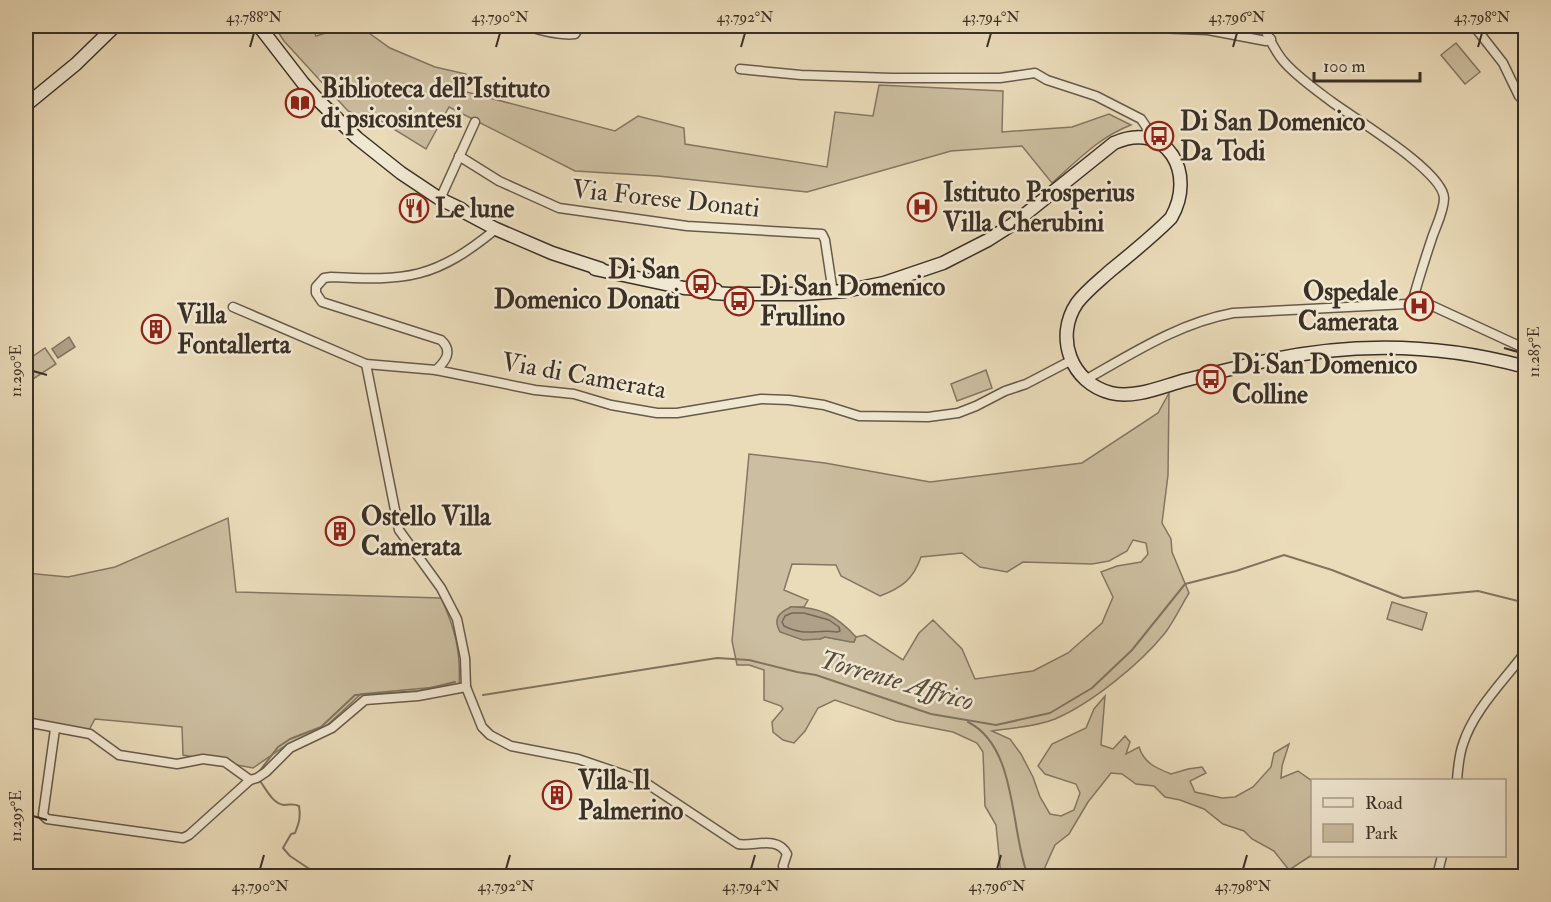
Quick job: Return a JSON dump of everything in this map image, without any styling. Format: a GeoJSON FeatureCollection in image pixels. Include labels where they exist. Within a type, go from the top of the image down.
{"type":"FeatureCollection","features":[{"type":"Feature","properties":{"kind":"main road"},"geometry":{"type":"LineString","coordinates":[[26,105],[76,64],[115,26]]}},
{"type":"Feature","properties":{"kind":"main road"},"geometry":{"type":"LineString","coordinates":[[262,28],[314,96],[352,134],[453,210],[466,213],[490,226],[575,261],[582,261],[642,280],[721,294],[762,295],[833,293],[885,283],[954,258],[988,240],[1013,224],[1114,143],[1130,138],[1146,138],[1164,145],[1172,154],[1179,167],[1181,195],[1178,207],[1171,218],[1093,286],[1077,303],[1070,318],[1067,333],[1070,361],[1085,380],[1099,389],[1112,393],[1138,393],[1272,359],[1365,348],[1448,351],[1484,356],[1526,367]]}},
{"type":"Feature","properties":{"kind":"street"},"geometry":{"type":"LineString","coordinates":[[527,26],[551,33],[569,35],[575,34],[580,26]]}},
{"type":"Feature","properties":{"kind":"street"},"geometry":{"type":"LineString","coordinates":[[1102,26],[1208,30],[1266,41],[1271,39]]}},
{"type":"Feature","properties":{"kind":"street"},"geometry":{"type":"LineString","coordinates":[[1263,26],[1284,63],[1330,101],[1402,151],[1425,169],[1438,183],[1444,196],[1443,205],[1412,303]]}},
{"type":"Feature","properties":{"kind":"street"},"geometry":{"type":"LineString","coordinates":[[1474,26],[1503,63],[1519,96],[1526,104]]}},
{"type":"Feature","properties":{"kind":"street"},"geometry":{"type":"LineString","coordinates":[[740,69],[801,75],[891,78],[1000,78],[1035,74],[1096,96],[1141,119],[1147,128],[1146,138]]}},
{"type":"Feature","properties":{"kind":"street"},"geometry":{"type":"LineString","coordinates":[[445,202],[459,156],[475,122]]}},
{"type":"Feature","properties":{"kind":"street","name":"Via Forese Donati"},"geometry":{"type":"LineString","coordinates":[[459,156],[499,181],[559,208],[687,226],[822,234],[825,240],[833,293]]}},
{"type":"Feature","properties":{"kind":"street"},"geometry":{"type":"LineString","coordinates":[[436,370],[448,354],[448,349],[441,340],[322,302],[316,293],[316,287],[324,278],[330,277],[390,279],[428,272],[444,266],[479,244],[490,226]]}},
{"type":"Feature","properties":{"kind":"street"},"geometry":{"type":"LineString","coordinates":[[1418,283],[1426,303]]}},
{"type":"Feature","properties":{"kind":"street"},"geometry":{"type":"LineString","coordinates":[[1085,380],[1178,329],[1220,315],[1245,312],[1426,303],[1526,349]]}},
{"type":"Feature","properties":{"kind":"street","name":"Via di Camerata"},"geometry":{"type":"LineString","coordinates":[[233,307],[366,364],[436,370],[535,390],[574,394],[611,405],[657,413],[677,413],[761,399],[824,405],[859,416],[928,417],[967,410],[1005,391],[1026,384],[1070,361]]}},
{"type":"Feature","properties":{"kind":"street"},"geometry":{"type":"LineString","coordinates":[[366,364],[399,530],[441,588],[457,619],[463,651],[465,687],[482,727],[499,741],[511,746],[578,759],[643,782],[738,844],[747,846],[762,842],[774,843],[784,849],[787,854],[783,866],[786,876]]}},
{"type":"Feature","properties":{"kind":"street"},"geometry":{"type":"LineString","coordinates":[[1457,779],[1463,744],[1467,735],[1480,711],[1526,651]]}},
{"type":"Feature","properties":{"kind":"street"},"geometry":{"type":"LineString","coordinates":[[55,729],[43,815],[47,819],[183,838],[250,780],[266,772],[290,748],[332,728],[365,700],[418,696],[465,687]]}},
{"type":"Feature","properties":{"kind":"street"},"geometry":{"type":"LineString","coordinates":[[26,722],[90,734],[119,755],[177,764],[203,759],[225,762],[250,780]]}},
{"type":"Feature","properties":{"kind":"street"},"geometry":{"type":"LineString","coordinates":[[1437,876],[1442,857]]}},
{"type":"Feature","properties":{"kind":"green space"},"geometry":{"type":"Polygon","coordinates":[[[274,26],[312,26],[316,36],[349,26],[359,26],[390,48],[435,67],[466,74],[463,91],[615,131],[638,116],[684,128],[685,144],[827,167],[835,112],[873,116],[879,85],[1003,91],[1002,132],[1072,127],[1109,114],[1131,125],[1099,143],[1052,183],[1022,146],[951,151],[807,192],[658,176],[575,171],[449,107],[426,149],[376,118],[368,121],[348,111],[284,41],[274,26]]]}},
{"type":"Feature","properties":{"kind":"green space"},"geometry":{"type":"Polygon","coordinates":[[[1456,43],[1480,72],[1465,84],[1441,55],[1456,43]]]}},
{"type":"Feature","properties":{"kind":"green space"},"geometry":{"type":"Polygon","coordinates":[[[45,348],[56,364],[27,383],[26,361],[45,348]]]}},
{"type":"Feature","properties":{"kind":"green space"},"geometry":{"type":"Polygon","coordinates":[[[986,370],[992,388],[957,401],[951,384],[986,370]]]}},
{"type":"Feature","properties":{"kind":"green space"},"geometry":{"type":"Polygon","coordinates":[[[1169,393],[1168,475],[1162,523],[1171,539],[1172,552],[1189,593],[1155,645],[1129,670],[1099,693],[1069,712],[1047,722],[992,731],[1010,739],[1021,754],[1050,814],[1061,816],[1074,810],[1080,793],[1076,784],[1045,774],[1038,766],[1052,744],[1086,728],[1094,709],[1105,696],[1101,745],[1113,749],[1125,736],[1130,742],[1126,754],[1139,747],[1147,761],[1171,774],[1202,767],[1206,773],[1190,781],[1195,792],[1222,798],[1235,797],[1253,787],[1271,767],[1274,753],[1289,744],[1281,778],[1298,771],[1311,780],[1311,856],[1289,870],[1274,851],[1252,839],[1244,831],[1223,824],[1204,809],[1165,797],[1154,786],[1136,784],[1122,774],[1111,773],[1088,802],[1069,834],[1055,845],[1041,876],[1001,876],[996,825],[985,806],[983,752],[977,743],[953,732],[896,721],[835,700],[818,708],[805,731],[794,743],[783,740],[773,732],[772,722],[783,709],[781,706],[764,700],[764,670],[749,665],[737,665],[732,641],[749,454],[825,463],[930,482],[1082,463],[1158,413],[1169,393]],[[1133,540],[1127,551],[1109,561],[1092,564],[1023,562],[1007,572],[980,567],[962,553],[921,557],[914,572],[905,582],[880,596],[841,576],[836,565],[792,564],[784,590],[808,600],[804,607],[791,607],[820,639],[825,637],[854,642],[856,637],[865,635],[903,660],[919,633],[933,620],[962,649],[975,679],[1033,671],[1068,653],[1102,623],[1113,597],[1101,572],[1117,566],[1141,562],[1148,554],[1146,543],[1133,540]]]}},
{"type":"Feature","properties":{"kind":"green space"},"geometry":{"type":"Polygon","coordinates":[[[228,518],[236,592],[441,598],[456,640],[459,685],[361,694],[323,729],[285,746],[253,768],[183,755],[182,727],[95,719],[89,730],[26,718],[26,573],[68,577],[115,567],[228,518]]]}},
{"type":"Feature","properties":{"kind":"green space"},"geometry":{"type":"Polygon","coordinates":[[[1392,602],[1427,613],[1422,630],[1387,619],[1392,602]]]}},
{"type":"Feature","properties":{"kind":"water"},"geometry":{"type":"Polygon","coordinates":[[[69,337],[75,347],[58,358],[52,349],[69,337]]]}},
{"type":"Feature","properties":{"kind":"water"},"geometry":{"type":"Polygon","coordinates":[[[791,607],[810,608],[827,614],[842,623],[856,637],[854,642],[825,637],[803,640],[780,632],[778,617],[791,607]]]}},
{"type":"Feature","properties":{"kind":"waterway","name":"Torrente Affrico"},"geometry":{"type":"LineString","coordinates":[[483,695],[717,658],[749,660],[816,675],[931,714],[996,725],[1050,713],[1092,688],[1132,650],[1185,584],[1236,571],[1284,555],[1332,570],[1403,598],[1478,591],[1526,603]]}},
{"type":"Feature","properties":{"kind":"waterway","name":"Torrente Affrico"},"geometry":{"type":"LineString","coordinates":[[258,773],[278,747],[290,739],[321,727],[355,695],[418,691],[455,682]]}},
{"type":"Feature","properties":{"kind":"waterway"},"geometry":{"type":"LineString","coordinates":[[968,722],[984,734],[996,750],[1004,770],[1022,858],[1028,876]]}},
{"type":"Feature","properties":{"kind":"waterway","name":"Torrente Affrico"},"geometry":{"type":"LineString","coordinates":[[229,760],[238,767]]}},
{"type":"Feature","properties":{"kind":"waterway"},"geometry":{"type":"LineString","coordinates":[[260,781],[276,802],[299,806],[299,823],[295,833],[291,834],[283,848],[290,856],[320,876]]}},
{"type":"Feature","properties":{"kind":"place","name":"Biblioteca dell'Istituto di psicosintesi"},"geometry":{"type":"Point","coordinates":[300,103]}},
{"type":"Feature","properties":{"kind":"place","name":"Di San Domenico Da Todi"},"geometry":{"type":"Point","coordinates":[1159,136]}},
{"type":"Feature","properties":{"kind":"place","name":"Istituto Prosperius Villa Cherubini"},"geometry":{"type":"Point","coordinates":[922,207]}},
{"type":"Feature","properties":{"kind":"place","name":"Le lune"},"geometry":{"type":"Point","coordinates":[414,208]}},
{"type":"Feature","properties":{"kind":"place","name":"Di San Domenico Donati"},"geometry":{"type":"Point","coordinates":[701,284]}},
{"type":"Feature","properties":{"kind":"place","name":"Di San Domenico Frullino"},"geometry":{"type":"Point","coordinates":[739,301]}},
{"type":"Feature","properties":{"kind":"place","name":"Ospedale Camerata"},"geometry":{"type":"Point","coordinates":[1419,306]}},
{"type":"Feature","properties":{"kind":"place","name":"Villa Fontallerta"},"geometry":{"type":"Point","coordinates":[156,329]}},
{"type":"Feature","properties":{"kind":"place","name":"Di San Domenico Colline"},"geometry":{"type":"Point","coordinates":[1211,379]}},
{"type":"Feature","properties":{"kind":"place","name":"Ostello Villa Camerata"},"geometry":{"type":"Point","coordinates":[340,531]}},
{"type":"Feature","properties":{"kind":"place","name":"Villa Il Palmerino"},"geometry":{"type":"Point","coordinates":[557,795]}}]}
